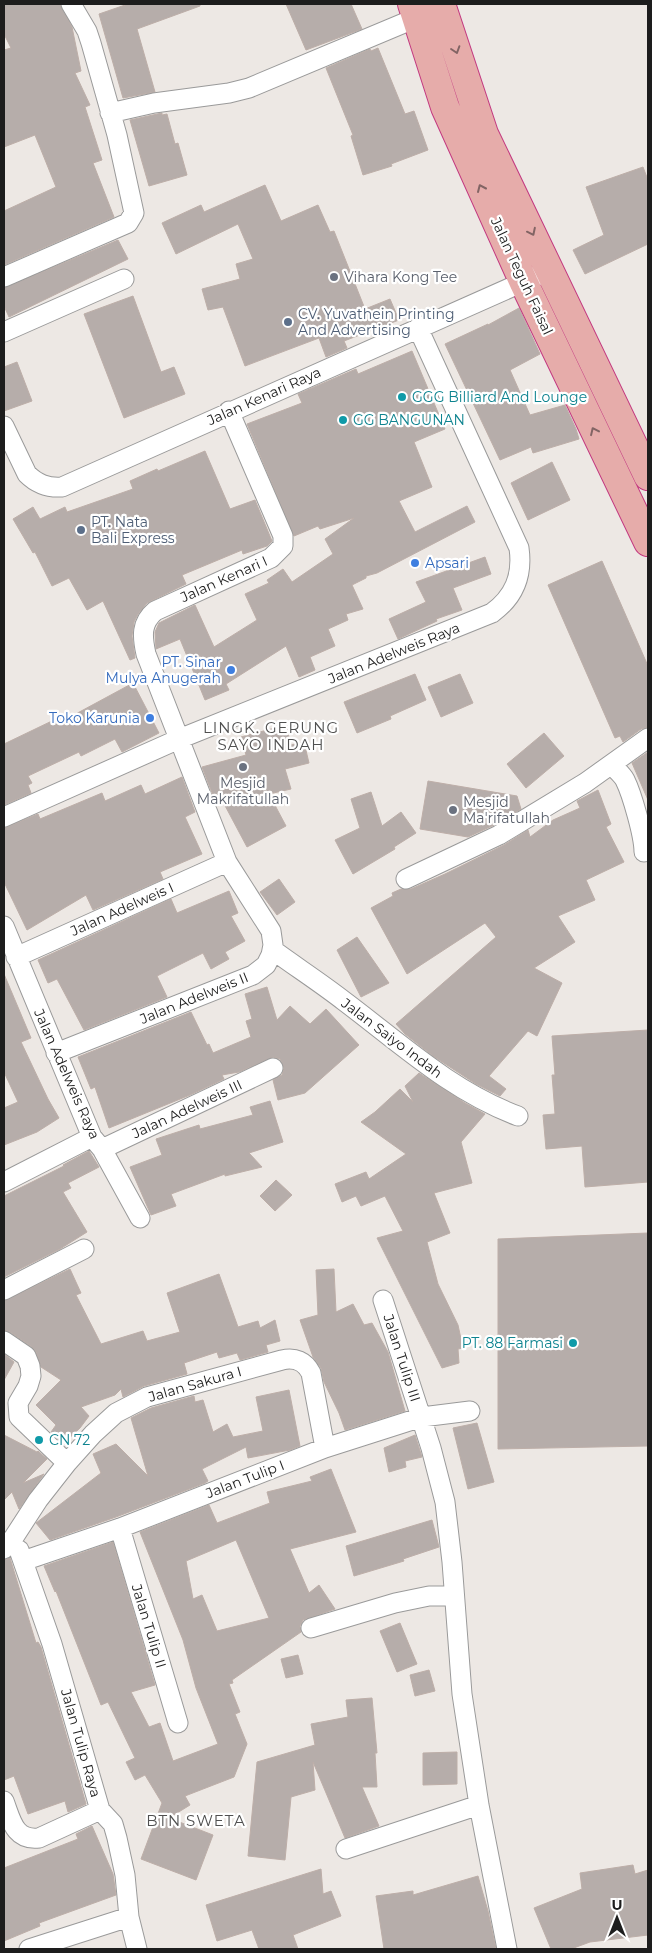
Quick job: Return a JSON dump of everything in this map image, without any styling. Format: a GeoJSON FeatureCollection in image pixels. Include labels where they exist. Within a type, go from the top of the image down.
{"type":"FeatureCollection","features":[{"type":"Feature","properties":{"kind":"highway","name":"Jalan Teguh Faisal"},"geometry":{"type":"LineString","coordinates":[[441,4],[484,134],[645,470]]}},
{"type":"Feature","properties":{"kind":"highway","name":"Jalan Teguh Faisal"},"geometry":{"type":"LineString","coordinates":[[414,11],[445,107],[524,283],[648,542]]}},
{"type":"Feature","properties":{"kind":"highway"},"geometry":{"type":"LineString","coordinates":[[576,392],[602,381]]}},
{"type":"Feature","properties":{"kind":"street"},"geometry":{"type":"LineString","coordinates":[[4,277],[128,223],[133,217],[134,211],[131,195],[91,43],[87,31],[71,4]]}},
{"type":"Feature","properties":{"kind":"street"},"geometry":{"type":"LineString","coordinates":[[110,113],[154,103],[228,93],[249,88],[414,11]]}},
{"type":"Feature","properties":{"kind":"street","name":"Jalan Kenari Raya"},"geometry":{"type":"LineString","coordinates":[[4,428],[30,478],[40,484],[56,487],[68,485],[228,411],[550,270]]}},
{"type":"Feature","properties":{"kind":"street"},"geometry":{"type":"LineString","coordinates":[[4,332],[124,279]]}},
{"type":"Feature","properties":{"kind":"street","name":"Jalan Adelweis Raya"},"geometry":{"type":"LineString","coordinates":[[4,817],[179,739],[492,613],[500,608],[512,594],[519,576],[520,567],[516,540],[418,328]]}},
{"type":"Feature","properties":{"kind":"street","name":"Jalan Kenari I"},"geometry":{"type":"LineString","coordinates":[[179,739],[146,654],[142,634],[147,620],[155,611],[164,606],[271,558],[283,546],[283,536],[228,411]]}},
{"type":"Feature","properties":{"kind":"street"},"geometry":{"type":"LineString","coordinates":[[406,879],[499,835],[546,808],[612,765],[648,738]]}},
{"type":"Feature","properties":{"kind":"street"},"geometry":{"type":"LineString","coordinates":[[179,739],[227,862],[271,932],[273,950]]}},
{"type":"Feature","properties":{"kind":"street"},"geometry":{"type":"LineString","coordinates":[[612,765],[624,778],[643,841],[644,852]]}},
{"type":"Feature","properties":{"kind":"street","name":"Jalan Adelweis I"},"geometry":{"type":"LineString","coordinates":[[16,956],[227,862]]}},
{"type":"Feature","properties":{"kind":"street","name":"Jalan Adelweis Raya"},"geometry":{"type":"LineString","coordinates":[[4,926],[56,1053],[97,1143],[140,1218]]}},
{"type":"Feature","properties":{"kind":"street","name":"Jalan Adelweis II"},"geometry":{"type":"LineString","coordinates":[[56,1053],[254,975],[266,965],[273,950]]}},
{"type":"Feature","properties":{"kind":"street","name":"Jalan Saiyo Indah"},"geometry":{"type":"LineString","coordinates":[[273,950],[343,1000],[448,1081],[494,1107],[518,1116]]}},
{"type":"Feature","properties":{"kind":"street","name":"Jalan Adelweis III"},"geometry":{"type":"LineString","coordinates":[[4,1182],[273,1068]]}},
{"type":"Feature","properties":{"kind":"street"},"geometry":{"type":"LineString","coordinates":[[4,1290],[84,1249]]}},
{"type":"Feature","properties":{"kind":"street","name":"Jalan Tulip III"},"geometry":{"type":"LineString","coordinates":[[383,1300],[422,1417],[445,1502],[452,1562],[462,1694],[480,1805],[507,1949]]}},
{"type":"Feature","properties":{"kind":"street"},"geometry":{"type":"LineString","coordinates":[[4,1341],[26,1356],[30,1366],[31,1376],[28,1386],[18,1402],[19,1416],[67,1463]]}},
{"type":"Feature","properties":{"kind":"street","name":"Jalan Sakura I"},"geometry":{"type":"LineString","coordinates":[[7,1539],[67,1463],[93,1434],[116,1413],[147,1397],[290,1359],[301,1362],[311,1373],[325,1448]]}},
{"type":"Feature","properties":{"kind":"street","name":"Jalan Tulip I"},"geometry":{"type":"LineString","coordinates":[[24,1561],[120,1528],[325,1448],[422,1417],[470,1411]]}},
{"type":"Feature","properties":{"kind":"street","name":"Jalan Tulip II"},"geometry":{"type":"LineString","coordinates":[[120,1528],[178,1723]]}},
{"type":"Feature","properties":{"kind":"street","name":"Jalan Tulip Raya"},"geometry":{"type":"LineString","coordinates":[[7,1539],[24,1561],[52,1644],[100,1810],[113,1824],[125,1876],[129,1917],[137,1949]]}},
{"type":"Feature","properties":{"kind":"street"},"geometry":{"type":"LineString","coordinates":[[312,1628],[396,1603],[429,1596],[454,1596]]}},
{"type":"Feature","properties":{"kind":"street"},"geometry":{"type":"LineString","coordinates":[[4,1801],[17,1831],[25,1838],[32,1839],[100,1810]]}},
{"type":"Feature","properties":{"kind":"street"},"geometry":{"type":"LineString","coordinates":[[346,1849],[480,1805]]}},
{"type":"Feature","properties":{"kind":"street"},"geometry":{"type":"LineString","coordinates":[[29,1949],[129,1917]]}},
{"type":"Feature","properties":{"kind":"building"},"geometry":{"type":"Polygon","coordinates":[[[4,4],[60,4],[72,27],[81,71],[75,73],[90,105],[85,107],[102,160],[93,163],[114,217],[4,265],[4,211],[56,187],[35,135],[4,147],[4,50],[11,48],[4,34],[4,4]]]}},
{"type":"Feature","properties":{"kind":"building"},"geometry":{"type":"Polygon","coordinates":[[[128,4],[200,4],[200,6],[137,29],[155,92],[123,98],[99,14],[128,4]]]}},
{"type":"Feature","properties":{"kind":"building"},"geometry":{"type":"Polygon","coordinates":[[[286,4],[351,4],[362,29],[306,50],[286,4]]]}},
{"type":"Feature","properties":{"kind":"building"},"geometry":{"type":"Polygon","coordinates":[[[378,48],[405,114],[414,111],[428,150],[391,164],[392,166],[363,175],[351,136],[353,135],[326,68],[370,49],[371,51],[378,48]]]}},
{"type":"Feature","properties":{"kind":"building"},"geometry":{"type":"Polygon","coordinates":[[[162,113],[162,115],[167,114],[175,144],[178,143],[187,175],[149,186],[130,120],[162,113]]]}},
{"type":"Feature","properties":{"kind":"building"},"geometry":{"type":"Polygon","coordinates":[[[643,167],[648,180],[648,244],[585,274],[573,250],[604,235],[586,187],[643,167]]]}},
{"type":"Feature","properties":{"kind":"building"},"geometry":{"type":"Polygon","coordinates":[[[265,185],[281,221],[318,205],[330,232],[334,231],[365,309],[390,299],[399,320],[344,341],[347,348],[326,357],[319,338],[245,366],[223,307],[208,310],[202,289],[240,279],[236,264],[253,259],[238,224],[176,254],[162,223],[201,205],[204,212],[265,185]]]}},
{"type":"Feature","properties":{"kind":"building"},"geometry":{"type":"Polygon","coordinates":[[[118,240],[128,259],[9,317],[4,306],[4,288],[118,240]]]}},
{"type":"Feature","properties":{"kind":"building"},"geometry":{"type":"Polygon","coordinates":[[[133,296],[161,372],[174,367],[185,394],[124,418],[84,314],[133,296]]]}},
{"type":"Feature","properties":{"kind":"building"},"geometry":{"type":"Polygon","coordinates":[[[519,308],[540,354],[510,370],[530,415],[565,405],[579,439],[533,453],[531,447],[500,460],[445,344],[488,325],[519,308]]]}},
{"type":"Feature","properties":{"kind":"building"},"geometry":{"type":"Polygon","coordinates":[[[412,351],[445,429],[414,442],[432,487],[399,501],[415,532],[467,506],[475,522],[377,573],[366,576],[366,578],[352,585],[363,609],[346,614],[348,620],[328,629],[335,646],[310,657],[315,670],[299,677],[286,646],[226,684],[229,690],[205,700],[180,639],[156,649],[155,632],[159,623],[195,605],[214,647],[257,620],[245,594],[269,583],[267,580],[283,569],[292,582],[333,554],[325,539],[354,518],[320,529],[318,526],[294,536],[247,424],[302,403],[298,394],[356,369],[358,374],[412,351]]]}},
{"type":"Feature","properties":{"kind":"building"},"geometry":{"type":"Polygon","coordinates":[[[17,362],[32,401],[4,411],[4,367],[17,362]]]}},
{"type":"Feature","properties":{"kind":"building"},"geometry":{"type":"Polygon","coordinates":[[[205,451],[230,509],[255,500],[272,541],[267,546],[243,554],[242,550],[182,575],[186,584],[147,603],[134,622],[132,636],[135,658],[130,660],[103,601],[87,610],[69,578],[52,586],[35,552],[33,553],[13,519],[33,507],[40,519],[65,507],[67,512],[133,489],[130,481],[205,451]]]}},
{"type":"Feature","properties":{"kind":"building"},"geometry":{"type":"Polygon","coordinates":[[[552,462],[570,500],[528,520],[511,483],[552,462]]]}},
{"type":"Feature","properties":{"kind":"building"},"geometry":{"type":"Polygon","coordinates":[[[485,557],[491,574],[453,588],[462,610],[436,619],[437,621],[398,639],[389,619],[426,602],[416,582],[485,557]]]}},
{"type":"Feature","properties":{"kind":"building"},"geometry":{"type":"Polygon","coordinates":[[[602,561],[648,666],[648,727],[641,729],[623,742],[620,736],[615,738],[548,585],[602,561]]]}},
{"type":"Feature","properties":{"kind":"building"},"geometry":{"type":"Polygon","coordinates":[[[415,674],[426,700],[390,716],[391,719],[357,733],[344,702],[415,674]]]}},
{"type":"Feature","properties":{"kind":"building"},"geometry":{"type":"Polygon","coordinates":[[[460,674],[473,703],[441,717],[428,687],[460,674]]]}},
{"type":"Feature","properties":{"kind":"building"},"geometry":{"type":"Polygon","coordinates":[[[133,683],[159,733],[122,752],[115,739],[81,756],[79,752],[28,776],[32,783],[28,785],[31,793],[4,805],[4,744],[56,719],[59,723],[133,683]]]}},
{"type":"Feature","properties":{"kind":"building"},"geometry":{"type":"Polygon","coordinates":[[[286,725],[291,745],[304,742],[309,763],[285,769],[291,789],[269,794],[286,826],[247,847],[222,800],[216,803],[202,767],[246,755],[241,737],[286,725]]]}},
{"type":"Feature","properties":{"kind":"building"},"geometry":{"type":"Polygon","coordinates":[[[544,733],[564,756],[526,788],[507,764],[544,733]]]}},
{"type":"Feature","properties":{"kind":"building"},"geometry":{"type":"Polygon","coordinates":[[[648,752],[648,800],[632,763],[648,752]]]}},
{"type":"Feature","properties":{"kind":"building"},"geometry":{"type":"Polygon","coordinates":[[[182,777],[195,812],[185,817],[202,854],[160,872],[163,879],[93,910],[86,895],[27,930],[4,882],[4,828],[38,814],[40,819],[102,793],[105,801],[141,785],[145,794],[182,777]]]}},
{"type":"Feature","properties":{"kind":"building","name":"Mesjid Ma'rifatullah"},"geometry":{"type":"Polygon","coordinates":[[[428,781],[517,796],[521,809],[494,825],[468,837],[420,829],[428,781]]]}},
{"type":"Feature","properties":{"kind":"building"},"geometry":{"type":"Polygon","coordinates":[[[598,790],[611,824],[606,827],[624,862],[586,880],[595,900],[558,916],[575,942],[534,968],[562,983],[537,1036],[528,1031],[489,1076],[506,1089],[500,1096],[476,1084],[433,1056],[405,1034],[396,1024],[496,937],[485,923],[407,974],[371,908],[393,896],[392,893],[401,889],[411,889],[445,874],[504,845],[528,830],[530,837],[553,820],[580,808],[577,801],[598,790]]]}},
{"type":"Feature","properties":{"kind":"building"},"geometry":{"type":"Polygon","coordinates":[[[371,792],[382,826],[401,812],[416,833],[394,847],[395,849],[353,874],[335,840],[360,828],[351,799],[371,792]]]}},
{"type":"Feature","properties":{"kind":"building"},"geometry":{"type":"Polygon","coordinates":[[[279,879],[295,902],[277,915],[260,892],[279,879]]]}},
{"type":"Feature","properties":{"kind":"building"},"geometry":{"type":"Polygon","coordinates":[[[229,891],[238,913],[231,916],[245,941],[225,952],[229,959],[211,969],[203,953],[157,976],[167,997],[84,1030],[57,979],[48,983],[38,960],[171,899],[177,913],[229,891]]]}},
{"type":"Feature","properties":{"kind":"building"},"geometry":{"type":"Polygon","coordinates":[[[357,937],[389,983],[361,997],[337,950],[357,937]]]}},
{"type":"Feature","properties":{"kind":"building"},"geometry":{"type":"Polygon","coordinates":[[[4,974],[31,1038],[21,1042],[59,1118],[37,1132],[4,1145],[4,1108],[18,1102],[4,1072],[4,974]]]}},
{"type":"Feature","properties":{"kind":"building"},"geometry":{"type":"Polygon","coordinates":[[[267,987],[277,1020],[290,1006],[310,1024],[326,1009],[359,1045],[305,1093],[278,1100],[273,1080],[282,1075],[284,1068],[280,1059],[273,1057],[239,1072],[222,1075],[224,1079],[190,1095],[109,1128],[95,1087],[91,1089],[78,1057],[191,1012],[207,1045],[209,1044],[213,1053],[251,1037],[246,1021],[252,1019],[245,994],[267,987]]]}},
{"type":"Feature","properties":{"kind":"building"},"geometry":{"type":"Polygon","coordinates":[[[648,1030],[648,1182],[585,1187],[582,1146],[546,1149],[543,1115],[555,1114],[552,1036],[648,1030]]]}},
{"type":"Feature","properties":{"kind":"building"},"geometry":{"type":"Polygon","coordinates":[[[419,1073],[485,1114],[461,1142],[472,1183],[434,1193],[450,1233],[427,1242],[438,1284],[458,1325],[463,1348],[458,1349],[459,1363],[442,1368],[377,1238],[403,1231],[385,1196],[361,1206],[356,1196],[342,1202],[335,1184],[366,1172],[369,1179],[406,1154],[361,1122],[400,1089],[413,1102],[405,1086],[419,1073]]]}},
{"type":"Feature","properties":{"kind":"building"},"geometry":{"type":"Polygon","coordinates":[[[270,1101],[283,1142],[249,1153],[262,1167],[225,1176],[225,1174],[171,1194],[176,1206],[151,1215],[130,1167],[162,1155],[156,1139],[199,1125],[200,1129],[253,1115],[250,1107],[270,1101]]]}},
{"type":"Feature","properties":{"kind":"building"},"geometry":{"type":"Polygon","coordinates":[[[89,1151],[99,1167],[68,1183],[71,1188],[63,1192],[87,1232],[60,1249],[4,1277],[4,1196],[64,1166],[89,1151]]]}},
{"type":"Feature","properties":{"kind":"building"},"geometry":{"type":"Polygon","coordinates":[[[276,1180],[292,1195],[275,1211],[260,1196],[276,1180]]]}},
{"type":"Feature","properties":{"kind":"building","name":"PT. 88 Farmasi"},"geometry":{"type":"Polygon","coordinates":[[[648,1233],[648,1446],[498,1449],[498,1239],[648,1233]]]}},
{"type":"Feature","properties":{"kind":"building"},"geometry":{"type":"Polygon","coordinates":[[[70,1269],[81,1293],[76,1295],[101,1344],[143,1331],[147,1341],[180,1332],[167,1293],[219,1274],[238,1327],[258,1321],[260,1328],[275,1320],[280,1341],[266,1345],[268,1352],[240,1360],[237,1353],[219,1358],[217,1352],[184,1363],[187,1374],[144,1386],[123,1397],[121,1389],[115,1395],[81,1407],[89,1416],[80,1428],[63,1444],[51,1432],[56,1425],[36,1405],[61,1380],[41,1367],[36,1352],[32,1347],[4,1330],[4,1301],[70,1269]]]}},
{"type":"Feature","properties":{"kind":"building"},"geometry":{"type":"Polygon","coordinates":[[[334,1269],[336,1312],[353,1304],[364,1325],[372,1323],[388,1352],[405,1411],[345,1430],[324,1382],[321,1368],[313,1357],[300,1320],[318,1315],[316,1270],[334,1269]]]}},
{"type":"Feature","properties":{"kind":"building"},"geometry":{"type":"Polygon","coordinates":[[[4,1354],[14,1362],[4,1380],[4,1354]]]}},
{"type":"Feature","properties":{"kind":"building"},"geometry":{"type":"Polygon","coordinates":[[[289,1390],[300,1446],[290,1450],[248,1458],[246,1447],[202,1469],[208,1481],[205,1483],[50,1540],[36,1523],[101,1473],[93,1454],[116,1444],[148,1476],[131,1418],[151,1408],[194,1396],[195,1402],[203,1400],[213,1432],[227,1424],[233,1437],[263,1431],[256,1397],[289,1390]]]}},
{"type":"Feature","properties":{"kind":"building"},"geometry":{"type":"Polygon","coordinates":[[[477,1423],[494,1482],[468,1489],[453,1428],[477,1423]]]}},
{"type":"Feature","properties":{"kind":"building"},"geometry":{"type":"Polygon","coordinates":[[[4,1435],[38,1451],[47,1459],[23,1483],[44,1474],[19,1509],[12,1492],[4,1500],[4,1435]]]}},
{"type":"Feature","properties":{"kind":"building"},"geometry":{"type":"Polygon","coordinates":[[[415,1435],[422,1457],[405,1461],[406,1467],[389,1472],[384,1448],[415,1435]]]}},
{"type":"Feature","properties":{"kind":"building"},"geometry":{"type":"Polygon","coordinates":[[[331,1469],[356,1532],[290,1549],[309,1593],[319,1585],[335,1609],[303,1620],[300,1626],[301,1632],[232,1680],[233,1683],[229,1684],[240,1712],[235,1714],[247,1744],[234,1777],[185,1796],[190,1805],[169,1818],[213,1835],[196,1880],[141,1859],[162,1803],[145,1775],[135,1780],[126,1762],[135,1758],[108,1702],[101,1705],[56,1591],[44,1566],[113,1542],[155,1685],[131,1692],[149,1727],[160,1723],[173,1761],[218,1744],[196,1688],[183,1640],[140,1532],[209,1505],[217,1523],[270,1503],[267,1492],[312,1481],[310,1477],[331,1469]],[[236,1540],[186,1561],[193,1599],[202,1595],[217,1631],[269,1618],[236,1540]]]}},
{"type":"Feature","properties":{"kind":"building"},"geometry":{"type":"Polygon","coordinates":[[[432,1520],[439,1547],[403,1559],[404,1561],[354,1576],[346,1546],[432,1520]]]}},
{"type":"Feature","properties":{"kind":"building"},"geometry":{"type":"Polygon","coordinates":[[[10,1558],[36,1643],[38,1642],[41,1647],[86,1804],[68,1812],[65,1801],[28,1814],[14,1776],[4,1780],[4,1560],[10,1558]]]}},
{"type":"Feature","properties":{"kind":"building"},"geometry":{"type":"Polygon","coordinates":[[[400,1623],[417,1664],[397,1672],[380,1631],[400,1623]]]}},
{"type":"Feature","properties":{"kind":"building"},"geometry":{"type":"Polygon","coordinates":[[[298,1655],[303,1674],[286,1678],[281,1659],[298,1655]]]}},
{"type":"Feature","properties":{"kind":"building"},"geometry":{"type":"Polygon","coordinates":[[[429,1670],[435,1691],[415,1696],[410,1675],[429,1670]]]}},
{"type":"Feature","properties":{"kind":"building"},"geometry":{"type":"Polygon","coordinates":[[[372,1698],[377,1753],[375,1753],[377,1787],[362,1787],[379,1826],[345,1838],[313,1762],[315,1790],[291,1797],[285,1860],[248,1856],[257,1762],[315,1745],[311,1724],[348,1717],[346,1700],[372,1698]]]}},
{"type":"Feature","properties":{"kind":"building"},"geometry":{"type":"Polygon","coordinates":[[[457,1752],[457,1784],[423,1785],[423,1753],[457,1752]]]}},
{"type":"Feature","properties":{"kind":"building"},"geometry":{"type":"Polygon","coordinates":[[[92,1826],[113,1874],[116,1895],[39,1923],[40,1926],[4,1941],[4,1868],[78,1839],[76,1834],[92,1826]]]}},
{"type":"Feature","properties":{"kind":"building"},"geometry":{"type":"Polygon","coordinates":[[[633,1865],[635,1874],[648,1870],[648,1935],[590,1942],[571,1949],[551,1949],[534,1908],[582,1889],[580,1873],[633,1865]]]}},
{"type":"Feature","properties":{"kind":"building"},"geometry":{"type":"Polygon","coordinates":[[[321,1869],[323,1894],[331,1891],[341,1916],[293,1935],[298,1949],[259,1949],[252,1930],[217,1941],[206,1905],[321,1869]]]}},
{"type":"Feature","properties":{"kind":"building"},"geometry":{"type":"Polygon","coordinates":[[[478,1876],[496,1949],[384,1949],[376,1896],[413,1891],[413,1895],[478,1876]]]}},
{"type":"Feature","properties":{"kind":"place","name":"Vihara Kong Tee"},"geometry":{"type":"Point","coordinates":[334,277]}},
{"type":"Feature","properties":{"kind":"place","name":"CV. Yuvathein Printing And Advertising"},"geometry":{"type":"Point","coordinates":[288,322]}},
{"type":"Feature","properties":{"kind":"place","name":"GGG Billiard And Lounge"},"geometry":{"type":"Point","coordinates":[402,397]}},
{"type":"Feature","properties":{"kind":"place","name":"GG BANGUNAN"},"geometry":{"type":"Point","coordinates":[343,420]}},
{"type":"Feature","properties":{"kind":"place","name":"PT. Nata Bali Express"},"geometry":{"type":"Point","coordinates":[81,530]}},
{"type":"Feature","properties":{"kind":"place","name":"Apsari"},"geometry":{"type":"Point","coordinates":[415,563]}},
{"type":"Feature","properties":{"kind":"place","name":"PT. Sinar Mulya Anugerah"},"geometry":{"type":"Point","coordinates":[231,670]}},
{"type":"Feature","properties":{"kind":"place","name":"Toko Karunia"},"geometry":{"type":"Point","coordinates":[150,718]}},
{"type":"Feature","properties":{"kind":"place","name":"Mesjid Makrifatullah"},"geometry":{"type":"Point","coordinates":[243,767]}},
{"type":"Feature","properties":{"kind":"place","name":"Mesjid Ma'rifatullah"},"geometry":{"type":"Point","coordinates":[453,810]}},
{"type":"Feature","properties":{"kind":"place","name":"PT. 88 Farmasi"},"geometry":{"type":"Point","coordinates":[573,1343]}},
{"type":"Feature","properties":{"kind":"place","name":"CN 72"},"geometry":{"type":"Point","coordinates":[39,1440]}},
{"type":"Feature","properties":{"kind":"district","name":"LINGK. GERUNG SAYO INDAH"},"geometry":{"type":"Point","coordinates":[271,736]}},
{"type":"Feature","properties":{"kind":"district","name":"BTN SWETA"},"geometry":{"type":"Point","coordinates":[196,1821]}}]}
